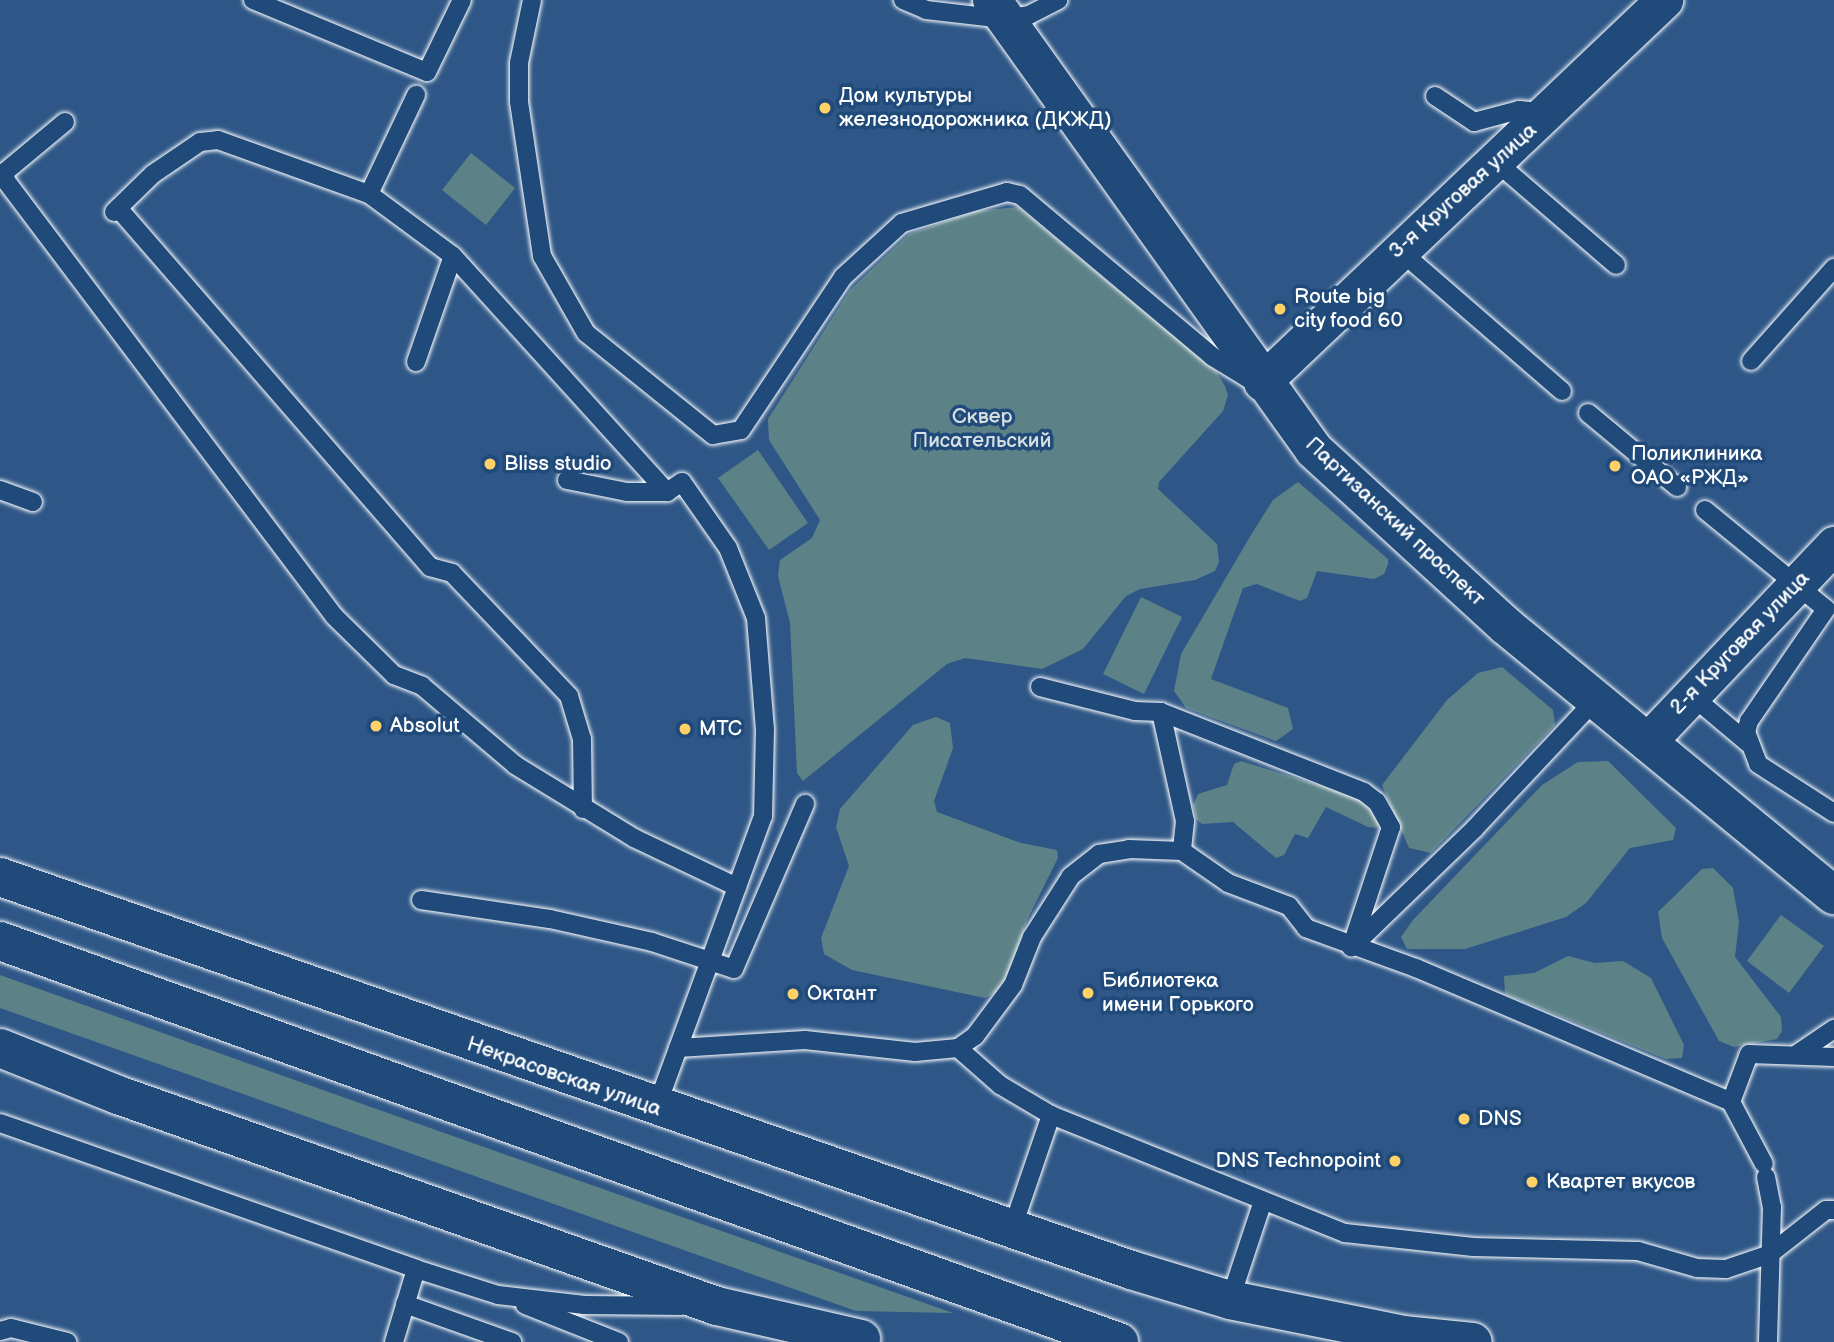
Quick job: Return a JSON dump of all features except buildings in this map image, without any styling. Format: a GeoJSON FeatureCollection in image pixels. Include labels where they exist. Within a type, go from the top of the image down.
{"type":"FeatureCollection","features":[{"type":"Feature","properties":{"kind":"main road","name":"Партизанский проспект"},"geometry":{"type":"LineString","coordinates":[[998,9],[1262,382],[1314,450],[1595,700],[1834,895]]}},
{"type":"Feature","properties":{"kind":"main road","name":"Некрасовская улица"},"geometry":{"type":"LineString","coordinates":[[0,877],[1011,1232],[1131,1270],[1230,1300],[1403,1335],[1473,1342]]}},
{"type":"Feature","properties":{"kind":"main road"},"geometry":{"type":"LineString","coordinates":[[0,941],[1119,1342]]}},
{"type":"Feature","properties":{"kind":"main road"},"geometry":{"type":"LineString","coordinates":[[0,1048],[223,1133],[717,1306],[771,1332],[868,1341]]}},
{"type":"Feature","properties":{"kind":"street","name":"3-я Круговая улица"},"geometry":{"type":"LineString","coordinates":[[1262,382],[1398,249],[1549,113],[1664,0]]}},
{"type":"Feature","properties":{"kind":"street","name":"2-я Круговая улица"},"geometry":{"type":"LineString","coordinates":[[1647,742],[1834,545]]}},
{"type":"Feature","properties":{"kind":"lane"},"geometry":{"type":"LineString","coordinates":[[253,0],[427,72],[462,0]]}},
{"type":"Feature","properties":{"kind":"lane"},"geometry":{"type":"LineString","coordinates":[[532,0],[519,63],[519,102],[541,256],[586,333],[713,435],[741,430],[844,277],[902,223],[1007,192],[1020,195],[1045,215],[1213,357],[1251,383],[1262,382]]}},
{"type":"Feature","properties":{"kind":"lane"},"geometry":{"type":"LineString","coordinates":[[903,0],[926,10],[998,9],[1029,15],[1058,0]]}},
{"type":"Feature","properties":{"kind":"lane"},"geometry":{"type":"LineString","coordinates":[[369,194],[416,94]]}},
{"type":"Feature","properties":{"kind":"lane"},"geometry":{"type":"LineString","coordinates":[[1435,96],[1474,122],[1519,110],[1549,113]]}},
{"type":"Feature","properties":{"kind":"lane"},"geometry":{"type":"LineString","coordinates":[[65,122],[5,172],[6,181],[334,616],[394,675],[422,686],[515,765],[583,809],[737,887]]}},
{"type":"Feature","properties":{"kind":"lane"},"geometry":{"type":"LineString","coordinates":[[583,809],[582,739],[569,696],[452,573],[430,567],[116,210],[153,174],[200,142],[218,140],[369,194],[453,256],[667,492]]}},
{"type":"Feature","properties":{"kind":"lane"},"geometry":{"type":"LineString","coordinates":[[1494,160],[1616,265]]}},
{"type":"Feature","properties":{"kind":"lane"},"geometry":{"type":"LineString","coordinates":[[1398,249],[1562,391]]}},
{"type":"Feature","properties":{"kind":"lane"},"geometry":{"type":"LineString","coordinates":[[416,362],[453,256]]}},
{"type":"Feature","properties":{"kind":"lane"},"geometry":{"type":"LineString","coordinates":[[1751,360],[1834,268]]}},
{"type":"Feature","properties":{"kind":"lane"},"geometry":{"type":"LineString","coordinates":[[1588,413],[1678,487]]}},
{"type":"Feature","properties":{"kind":"lane"},"geometry":{"type":"LineString","coordinates":[[567,480],[626,492],[667,492],[682,482],[710,522],[745,583],[756,618],[765,729],[763,816],[707,962],[656,1108]]}},
{"type":"Feature","properties":{"kind":"lane"},"geometry":{"type":"LineString","coordinates":[[0,490],[33,502]]}},
{"type":"Feature","properties":{"kind":"lane"},"geometry":{"type":"LineString","coordinates":[[1705,510],[1796,584],[1830,605],[1749,721],[1748,743]]}},
{"type":"Feature","properties":{"kind":"lane"},"geometry":{"type":"LineString","coordinates":[[1040,687],[1135,712],[1161,712],[1364,792],[1377,802],[1391,827],[1351,948]]}},
{"type":"Feature","properties":{"kind":"lane"},"geometry":{"type":"LineString","coordinates":[[1691,695],[1748,743],[1759,764],[1834,813]]}},
{"type":"Feature","properties":{"kind":"lane"},"geometry":{"type":"LineString","coordinates":[[1351,948],[1475,828],[1595,700]]}},
{"type":"Feature","properties":{"kind":"lane"},"geometry":{"type":"LineString","coordinates":[[1161,712],[1185,821],[1182,851]]}},
{"type":"Feature","properties":{"kind":"lane"},"geometry":{"type":"LineString","coordinates":[[421,900],[588,928],[652,942],[729,970],[738,964],[805,804]]}},
{"type":"Feature","properties":{"kind":"lane"},"geometry":{"type":"LineString","coordinates":[[678,1048],[805,1040],[915,1052],[958,1048],[975,1036],[1013,985],[1032,937],[1071,876],[1099,854],[1129,849],[1182,851],[1228,883],[1289,906],[1306,928],[1351,948],[1416,968],[1731,1102],[1765,1171],[1772,1207],[1768,1342]]}},
{"type":"Feature","properties":{"kind":"lane"},"geometry":{"type":"LineString","coordinates":[[1797,1054],[1834,1029]]}},
{"type":"Feature","properties":{"kind":"lane"},"geometry":{"type":"LineString","coordinates":[[958,1048],[1000,1086],[1051,1115],[1345,1233],[1401,1242],[1638,1251],[1697,1268],[1726,1269],[1770,1254],[1826,1210],[1834,1210]]}},
{"type":"Feature","properties":{"kind":"lane"},"geometry":{"type":"LineString","coordinates":[[1731,1102],[1749,1054],[1834,1057]]}},
{"type":"Feature","properties":{"kind":"lane"},"geometry":{"type":"LineString","coordinates":[[1011,1232],[1051,1115]]}},
{"type":"Feature","properties":{"kind":"lane"},"geometry":{"type":"LineString","coordinates":[[0,1123],[416,1269],[499,1295],[619,1342]]}},
{"type":"Feature","properties":{"kind":"lane"},"geometry":{"type":"LineString","coordinates":[[1230,1300],[1263,1201]]}},
{"type":"Feature","properties":{"kind":"lane"},"geometry":{"type":"LineString","coordinates":[[394,1342],[416,1269]]}},
{"type":"Feature","properties":{"kind":"lane"},"geometry":{"type":"LineString","coordinates":[[499,1295],[584,1305],[717,1306]]}},
{"type":"Feature","properties":{"kind":"lane"},"geometry":{"type":"LineString","coordinates":[[405,1304],[512,1342]]}},
{"type":"Feature","properties":{"kind":"lane"},"geometry":{"type":"LineString","coordinates":[[0,1331],[11,1328],[60,1341]]}},
{"type":"Feature","properties":{"kind":"green space"},"geometry":{"type":"Polygon","coordinates":[[[471,153],[515,188],[486,225],[442,190],[471,153]]]}},
{"type":"Feature","properties":{"kind":"green space","name":"Cквер Писательский"},"geometry":{"type":"Polygon","coordinates":[[[1018,207],[1216,371],[1225,386],[1228,395],[1223,411],[1159,482],[1158,489],[1217,544],[1219,562],[1215,571],[1195,580],[1140,589],[1126,596],[1083,649],[1042,669],[965,658],[947,664],[803,781],[797,773],[790,623],[778,576],[780,560],[812,538],[820,520],[769,440],[768,419],[850,290],[909,234],[976,211],[1018,207]]]}},
{"type":"Feature","properties":{"kind":"green space"},"geometry":{"type":"Polygon","coordinates":[[[758,450],[808,523],[769,550],[718,478],[758,450]]]}},
{"type":"Feature","properties":{"kind":"green space"},"geometry":{"type":"Polygon","coordinates":[[[1298,482],[1388,559],[1388,564],[1384,574],[1374,579],[1317,571],[1307,598],[1300,601],[1257,584],[1243,588],[1211,679],[1288,708],[1293,729],[1276,741],[1186,708],[1174,691],[1181,654],[1251,535],[1273,500],[1298,482]]]}},
{"type":"Feature","properties":{"kind":"green space"},"geometry":{"type":"Polygon","coordinates":[[[1141,597],[1182,617],[1144,694],[1103,674],[1141,597]]]}},
{"type":"Feature","properties":{"kind":"green space"},"geometry":{"type":"Polygon","coordinates":[[[1502,667],[1553,710],[1555,725],[1431,853],[1409,848],[1382,785],[1447,700],[1478,673],[1502,667]]]}},
{"type":"Feature","properties":{"kind":"green space"},"geometry":{"type":"Polygon","coordinates":[[[936,717],[950,723],[953,748],[934,801],[937,812],[1021,843],[1057,850],[1058,858],[1028,918],[1008,974],[995,993],[985,998],[852,970],[824,954],[821,938],[849,866],[836,827],[840,809],[913,725],[936,717]]]}},
{"type":"Feature","properties":{"kind":"green space"},"geometry":{"type":"Polygon","coordinates":[[[1241,761],[1360,798],[1381,823],[1376,828],[1368,827],[1326,807],[1308,838],[1295,834],[1284,855],[1276,858],[1233,822],[1202,824],[1196,819],[1193,805],[1198,794],[1227,785],[1234,764],[1241,761]]]}},
{"type":"Feature","properties":{"kind":"green space"},"geometry":{"type":"Polygon","coordinates":[[[1608,761],[1676,828],[1673,840],[1630,848],[1586,903],[1566,917],[1465,949],[1407,949],[1401,937],[1413,920],[1542,785],[1578,762],[1608,761]]]}},
{"type":"Feature","properties":{"kind":"green space"},"geometry":{"type":"Polygon","coordinates":[[[1713,868],[1733,888],[1739,922],[1735,957],[1781,1017],[1782,1031],[1777,1039],[1734,1047],[1719,1041],[1662,938],[1658,912],[1702,869],[1713,868]]]}},
{"type":"Feature","properties":{"kind":"green space"},"geometry":{"type":"Polygon","coordinates":[[[1781,915],[1824,946],[1789,993],[1747,961],[1781,915]]]}},
{"type":"Feature","properties":{"kind":"green space"},"geometry":{"type":"Polygon","coordinates":[[[1568,956],[1595,963],[1623,961],[1651,978],[1684,1045],[1682,1058],[1666,1059],[1505,994],[1504,976],[1534,973],[1568,956]]]}},
{"type":"Feature","properties":{"kind":"green space"},"geometry":{"type":"Polygon","coordinates":[[[0,975],[953,1313],[856,1311],[0,1008],[0,975]]]}},
{"type":"Feature","properties":{"kind":"place","name":"Дом культуры железнодорожника (ДКЖД)"},"geometry":{"type":"Point","coordinates":[825,108]}},
{"type":"Feature","properties":{"kind":"place","name":"Route big city food 60"},"geometry":{"type":"Point","coordinates":[1280,309]}},
{"type":"Feature","properties":{"kind":"place","name":"Bliss studio"},"geometry":{"type":"Point","coordinates":[490,464]}},
{"type":"Feature","properties":{"kind":"place","name":"Поликлиника ОАО «РЖД»"},"geometry":{"type":"Point","coordinates":[1615,466]}},
{"type":"Feature","properties":{"kind":"place","name":"Absolut"},"geometry":{"type":"Point","coordinates":[376,726]}},
{"type":"Feature","properties":{"kind":"place","name":"МТС"},"geometry":{"type":"Point","coordinates":[685,729]}},
{"type":"Feature","properties":{"kind":"place","name":"Библиотека имени Горького"},"geometry":{"type":"Point","coordinates":[1088,993]}},
{"type":"Feature","properties":{"kind":"place","name":"Октант"},"geometry":{"type":"Point","coordinates":[793,994]}},
{"type":"Feature","properties":{"kind":"place","name":"DNS"},"geometry":{"type":"Point","coordinates":[1464,1119]}},
{"type":"Feature","properties":{"kind":"place","name":"DNS Technopoint"},"geometry":{"type":"Point","coordinates":[1395,1161]}},
{"type":"Feature","properties":{"kind":"place","name":"Квартет вкусов"},"geometry":{"type":"Point","coordinates":[1532,1182]}}]}
